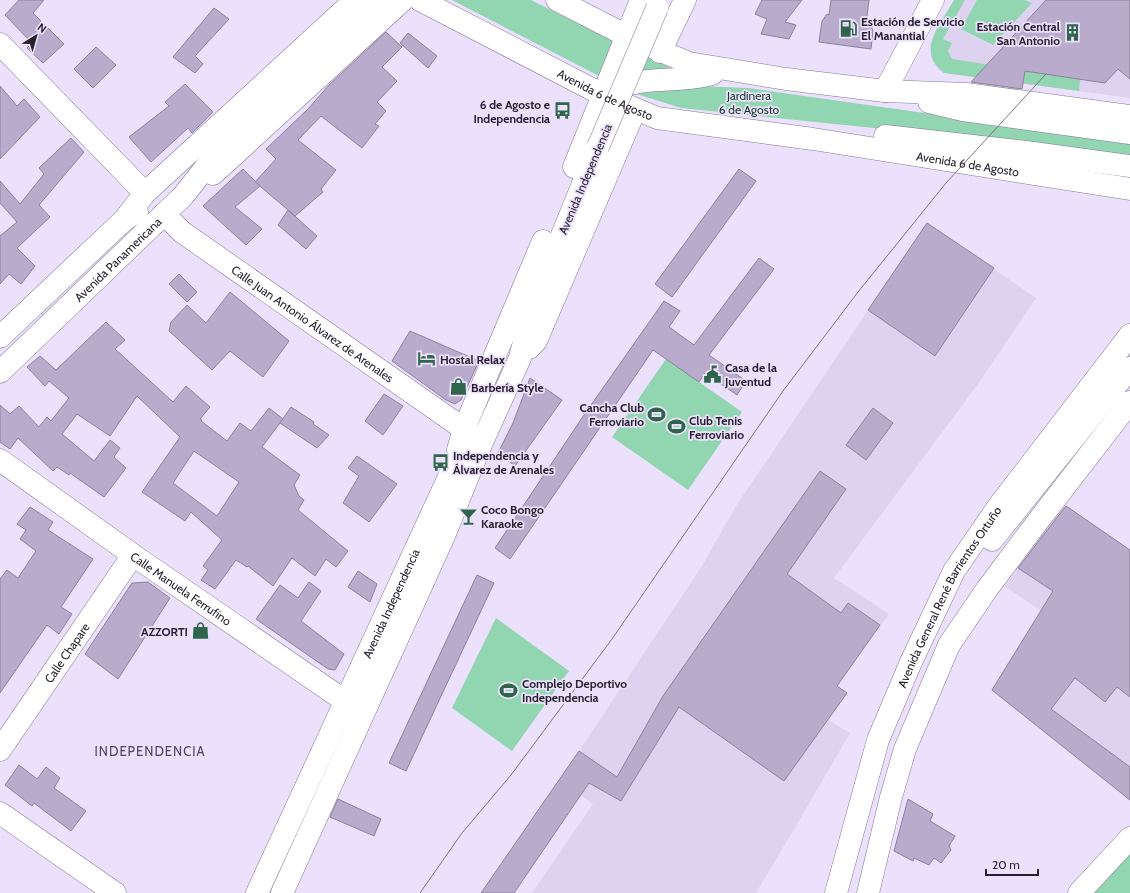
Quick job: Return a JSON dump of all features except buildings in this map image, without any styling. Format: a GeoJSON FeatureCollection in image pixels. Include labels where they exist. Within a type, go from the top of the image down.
{"type":"FeatureCollection","features":[{"type":"Feature","properties":{"kind":"main road"},"geometry":{"type":"LineString","coordinates":[[124,220],[146,193],[355,0]]}},
{"type":"Feature","properties":{"kind":"main road","name":"Avenida Panamericana"},"geometry":{"type":"LineString","coordinates":[[0,372],[183,196],[228,140],[377,0]]}},
{"type":"Feature","properties":{"kind":"main road"},"geometry":{"type":"LineString","coordinates":[[183,196],[217,172],[403,0]]}},
{"type":"Feature","properties":{"kind":"main road","name":"Avenida 6 de Agosto"},"geometry":{"type":"LineString","coordinates":[[420,0],[603,95],[635,110],[657,118],[683,123],[806,138],[1130,188]]}},
{"type":"Feature","properties":{"kind":"main road"},"geometry":{"type":"LineString","coordinates":[[557,0],[660,52],[688,63],[724,70],[886,91],[966,94],[1130,116]]}},
{"type":"Feature","properties":{"kind":"main road"},"geometry":{"type":"LineString","coordinates":[[453,468],[464,429],[641,0]]}},
{"type":"Feature","properties":{"kind":"main road","name":"Avenida Independencia"},"geometry":{"type":"LineString","coordinates":[[257,893],[453,468],[469,443],[518,328],[528,316],[574,203],[661,0]]}},
{"type":"Feature","properties":{"kind":"main road"},"geometry":{"type":"LineString","coordinates":[[660,52],[685,0]]}},
{"type":"Feature","properties":{"kind":"main road"},"geometry":{"type":"LineString","coordinates":[[886,91],[933,0]]}},
{"type":"Feature","properties":{"kind":"main road"},"geometry":{"type":"LineString","coordinates":[[0,44],[146,193]]}},
{"type":"Feature","properties":{"kind":"main road"},"geometry":{"type":"LineString","coordinates":[[603,95],[618,87],[651,79],[699,77],[724,70]]}},
{"type":"Feature","properties":{"kind":"main road"},"geometry":{"type":"LineString","coordinates":[[886,91],[962,110],[1130,133]]}},
{"type":"Feature","properties":{"kind":"main road"},"geometry":{"type":"LineString","coordinates":[[520,358],[536,341],[635,110]]}},
{"type":"Feature","properties":{"kind":"main road","name":"Avenida 6 de Agosto"},"geometry":{"type":"LineString","coordinates":[[806,138],[886,136],[1026,152],[1130,166]]}},
{"type":"Feature","properties":{"kind":"main road","name":"Avenida Panamericana"},"geometry":{"type":"LineString","coordinates":[[0,337],[124,220],[153,202],[203,155],[228,140]]}},
{"type":"Feature","properties":{"kind":"main road","name":"Calle Juan Antonio Álvarez de Arenales"},"geometry":{"type":"LineString","coordinates":[[164,214],[182,232],[464,429]]}},
{"type":"Feature","properties":{"kind":"main road","name":"Avenida Independencia"},"geometry":{"type":"LineString","coordinates":[[282,893],[444,536],[479,448],[520,358],[527,330],[528,316]]}},
{"type":"Feature","properties":{"kind":"main road","name":"Avenida General René Barrientos Ortuño"},"geometry":{"type":"LineString","coordinates":[[836,893],[878,740],[894,700],[954,570],[998,507],[1130,335]]}},
{"type":"Feature","properties":{"kind":"main road"},"geometry":{"type":"LineString","coordinates":[[949,645],[975,584],[1009,533],[1103,407],[1130,368]]}},
{"type":"Feature","properties":{"kind":"main road"},"geometry":{"type":"LineString","coordinates":[[926,632],[1002,526],[1103,407],[1130,379]]}},
{"type":"Feature","properties":{"kind":"main road","name":"Avenida General René Barrientos Ortuño"},"geometry":{"type":"LineString","coordinates":[[868,893],[891,797],[905,748],[949,645],[986,589],[1130,402]]}},
{"type":"Feature","properties":{"kind":"main road","name":"Calle Manuela Ferrufino"},"geometry":{"type":"LineString","coordinates":[[0,460],[133,555],[364,714]]}},
{"type":"Feature","properties":{"kind":"main road","name":"Calle Chapare"},"geometry":{"type":"LineString","coordinates":[[0,750],[133,555]]}},
{"type":"Feature","properties":{"kind":"main road"},"geometry":{"type":"LineString","coordinates":[[0,813],[115,893]]}},
{"type":"Feature","properties":{"kind":"main road"},"geometry":{"type":"LineString","coordinates":[[1079,893],[1130,838]]}},
{"type":"Feature","properties":{"kind":"shaded area"},"geometry":{"type":"Polygon","coordinates":[[[954,0],[1130,0],[1130,98],[944,73],[931,58],[930,44],[954,0]]]}},
{"type":"Feature","properties":{"kind":"shaded area"},"geometry":{"type":"Polygon","coordinates":[[[927,223],[1036,298],[978,384],[834,578],[889,614],[837,686],[847,693],[828,720],[850,733],[806,809],[756,893],[532,893],[593,804],[581,795],[601,766],[579,751],[702,566],[736,506],[927,223]]]}},
{"type":"Feature","properties":{"kind":"shaded area"},"geometry":{"type":"Polygon","coordinates":[[[1064,504],[1130,550],[1130,800],[992,691],[1041,611],[1005,586],[1064,504]]]}},
{"type":"Feature","properties":{"kind":"green space"},"geometry":{"type":"Polygon","coordinates":[[[452,0],[531,0],[615,42],[599,76],[452,0]]]}},
{"type":"Feature","properties":{"kind":"green space"},"geometry":{"type":"Polygon","coordinates":[[[954,0],[965,0],[943,39],[952,43],[948,51],[952,59],[1080,79],[1079,91],[944,73],[936,65],[932,56],[931,47],[937,28],[954,0]]]}},
{"type":"Feature","properties":{"kind":"green space"},"geometry":{"type":"Polygon","coordinates":[[[977,0],[1025,0],[1032,3],[993,45],[961,29],[977,0]]]}},
{"type":"Feature","properties":{"kind":"green space"},"geometry":{"type":"Polygon","coordinates":[[[629,48],[681,73],[614,83],[629,48]]]}},
{"type":"Feature","properties":{"kind":"green space","name":"Jardinera 6 de Agosto"},"geometry":{"type":"Polygon","coordinates":[[[650,84],[748,88],[1130,142],[1130,158],[971,138],[681,108],[624,90],[650,84]]]}},
{"type":"Feature","properties":{"kind":"green space","name":"Club Tenis Ferroviario"},"geometry":{"type":"Polygon","coordinates":[[[666,359],[742,412],[688,490],[612,437],[666,359]]]}},
{"type":"Feature","properties":{"kind":"green space","name":"Complejo Deportivo Independencia"},"geometry":{"type":"Polygon","coordinates":[[[496,618],[569,671],[512,751],[452,708],[496,618]]]}},
{"type":"Feature","properties":{"kind":"green space"},"geometry":{"type":"Polygon","coordinates":[[[1130,847],[1130,893],[1086,893],[1130,847]]]}},
{"type":"Feature","properties":{"kind":"tram line"},"geometry":{"type":"LineString","coordinates":[[420,893],[462,833],[511,775],[612,639],[783,391],[858,292],[946,183],[1046,74]]}},
{"type":"Feature","properties":{"kind":"place","name":"Estación de Servicio El Manantial"},"geometry":{"type":"Point","coordinates":[848,28]}},
{"type":"Feature","properties":{"kind":"place","name":"Estación Central San Antonio"},"geometry":{"type":"Point","coordinates":[1073,33]}},
{"type":"Feature","properties":{"kind":"place","name":"6 de Agosto e Independencia"},"geometry":{"type":"Point","coordinates":[563,111]}},
{"type":"Feature","properties":{"kind":"place","name":"Hostal Relax"},"geometry":{"type":"Point","coordinates":[427,359]}},
{"type":"Feature","properties":{"kind":"place","name":"Casa de la Juventud"},"geometry":{"type":"Point","coordinates":[712,374]}},
{"type":"Feature","properties":{"kind":"place","name":"Barbería Style"},"geometry":{"type":"Point","coordinates":[458,387]}},
{"type":"Feature","properties":{"kind":"place","name":"Cancha Club Ferroviario"},"geometry":{"type":"Point","coordinates":[657,414]}},
{"type":"Feature","properties":{"kind":"place","name":"Club Tenis Ferroviario"},"geometry":{"type":"Point","coordinates":[676,427]}},
{"type":"Feature","properties":{"kind":"place","name":"Independencia y Álvarez de Arenales"},"geometry":{"type":"Point","coordinates":[440,462]}},
{"type":"Feature","properties":{"kind":"place","name":"Coco Bongo Karaoke"},"geometry":{"type":"Point","coordinates":[468,516]}},
{"type":"Feature","properties":{"kind":"place","name":"AZZORTI"},"geometry":{"type":"Point","coordinates":[201,631]}},
{"type":"Feature","properties":{"kind":"place","name":"Complejo Deportivo Independencia"},"geometry":{"type":"Point","coordinates":[509,690]}},
{"type":"Feature","properties":{"kind":"district","name":"INDEPENDENCIA"},"geometry":{"type":"Point","coordinates":[150,751]}}]}
